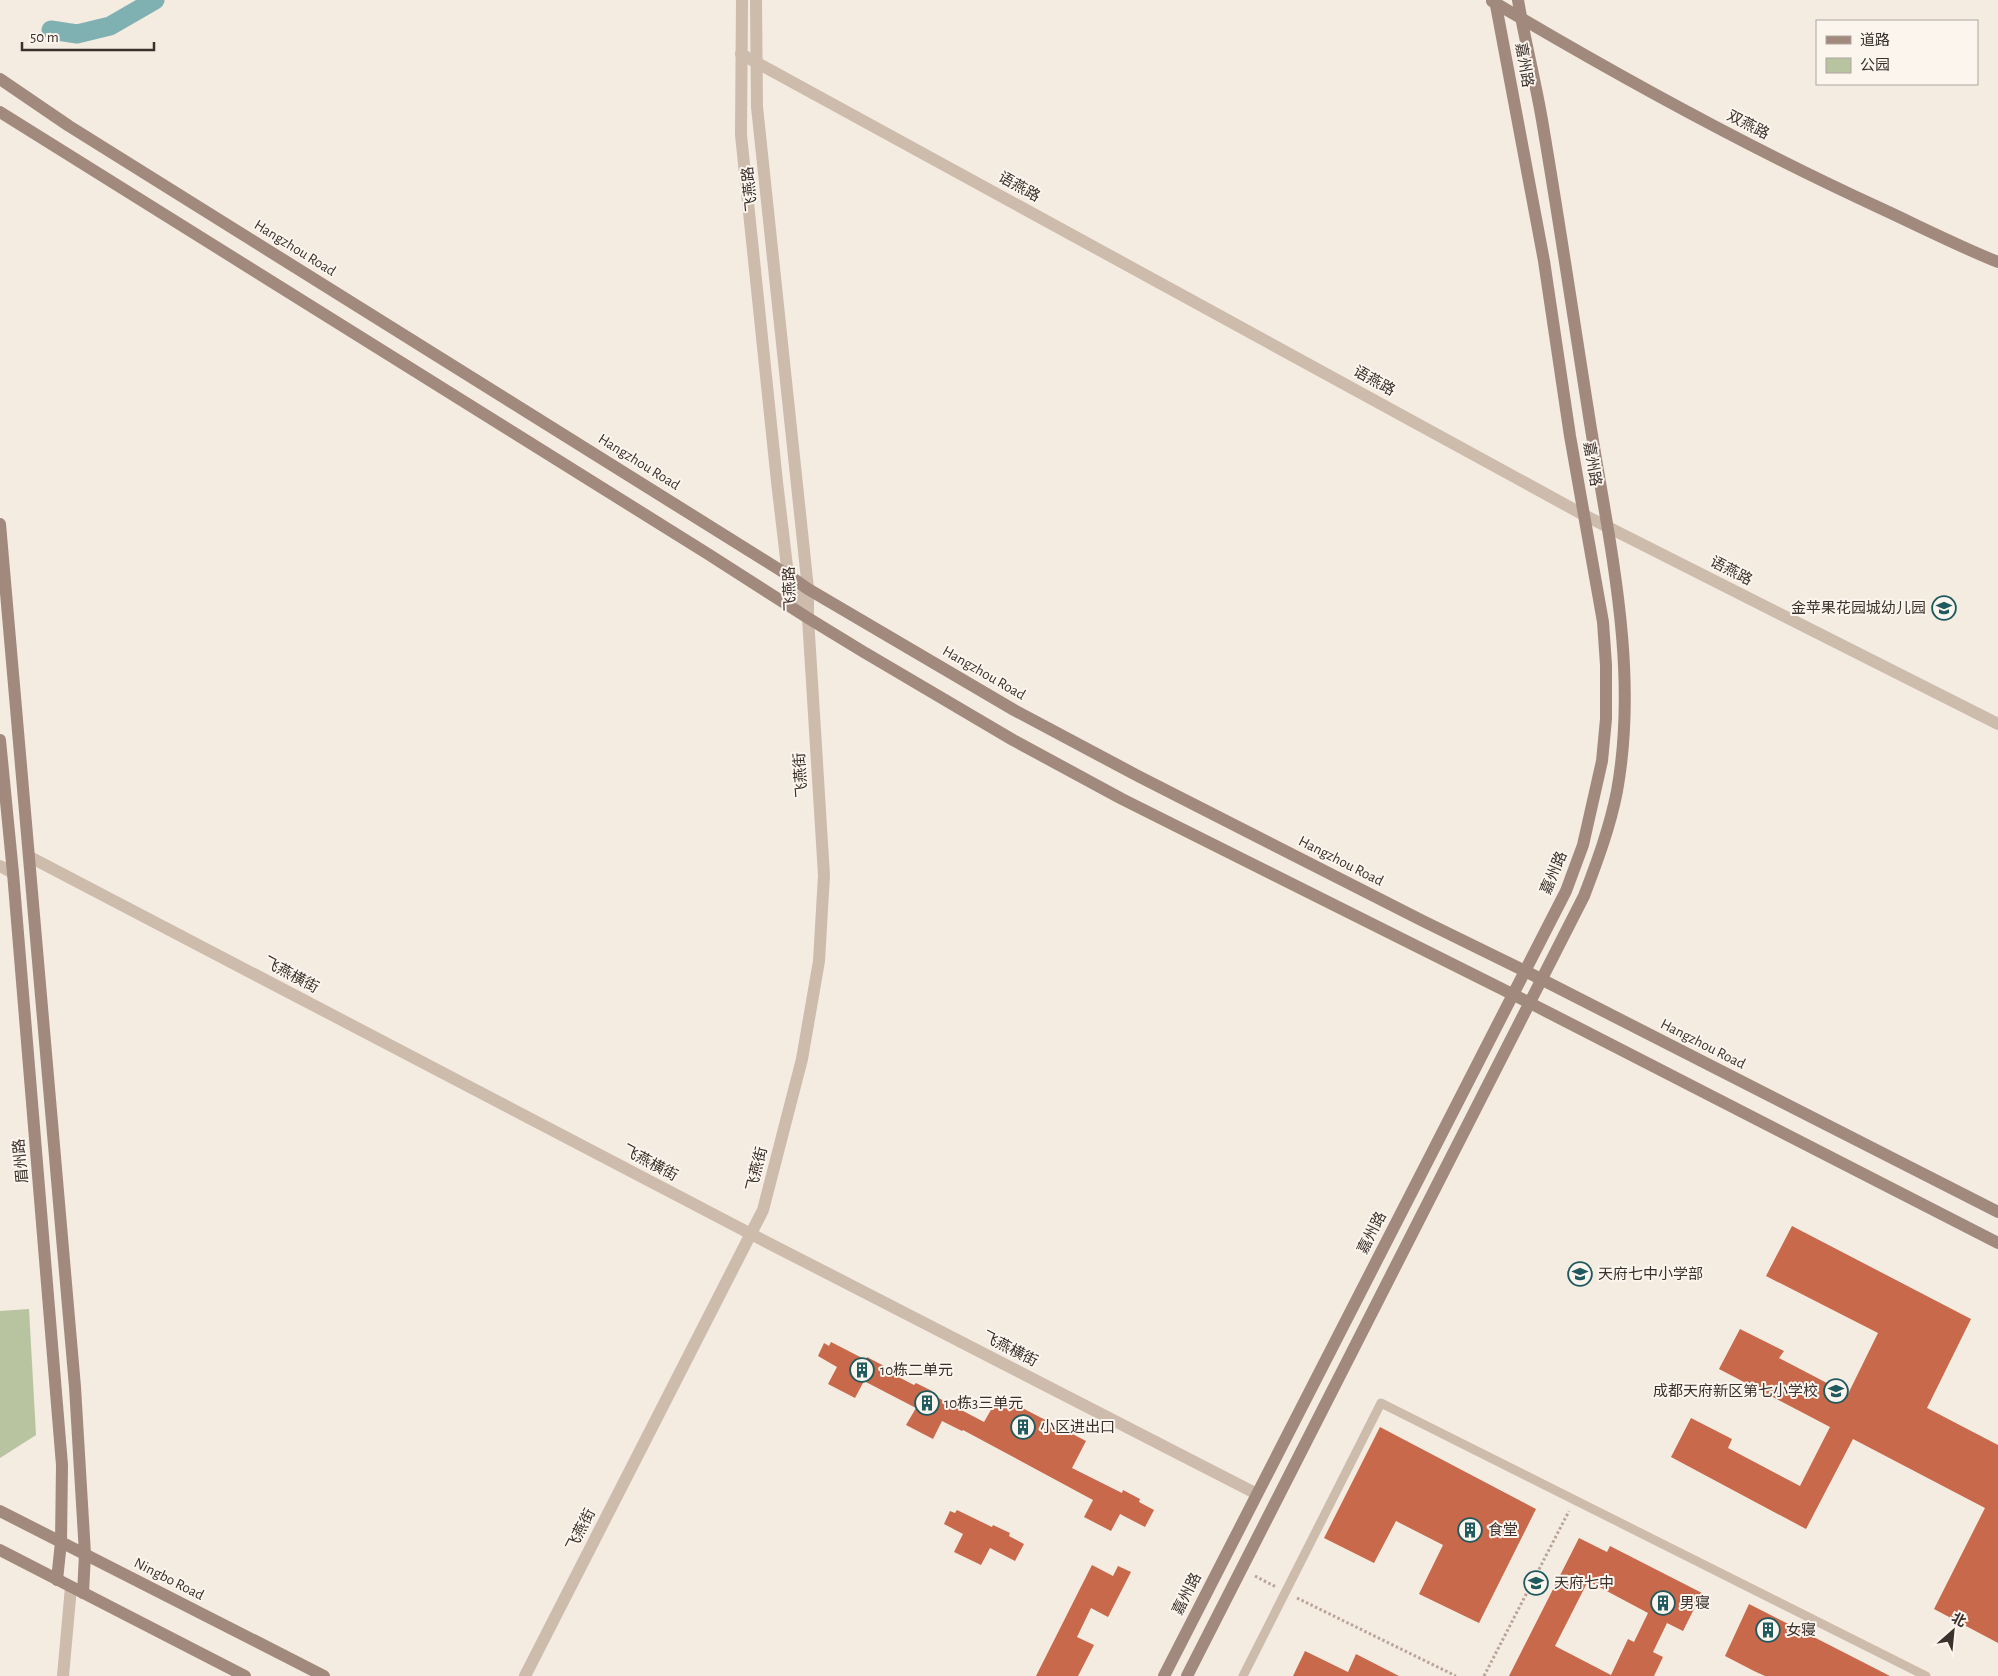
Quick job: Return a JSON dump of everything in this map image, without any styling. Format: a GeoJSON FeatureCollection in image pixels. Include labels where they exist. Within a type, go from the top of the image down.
{"type":"FeatureCollection","features":[{"type":"Feature","properties":{"kind":"main road"},"geometry":{"type":"LineString","coordinates":[[1187,1676],[1584,896],[1601,851],[1617,792],[1623,742],[1624,675],[1619,609],[1609,528],[1594,452],[1543,123],[1518,0]]}},
{"type":"Feature","properties":{"kind":"main road","name":"双燕路"},"geometry":{"type":"LineString","coordinates":[[1494,1],[1521,18],[1738,138],[1831,186],[1998,262]]}},
{"type":"Feature","properties":{"kind":"main road","name":"嘉州路"},"geometry":{"type":"LineString","coordinates":[[1164,1676],[1566,891],[1583,845],[1602,761],[1606,718],[1606,665],[1603,622],[1584,516],[1544,261],[1494,1]]}},
{"type":"Feature","properties":{"kind":"main road","name":"Hangzhou Road"},"geometry":{"type":"LineString","coordinates":[[0,79],[78,131],[808,589],[1014,710],[1138,776],[1423,922],[1525,971],[1998,1212]]}},
{"type":"Feature","properties":{"kind":"main road"},"geometry":{"type":"LineString","coordinates":[[0,112],[808,618],[1013,740],[1122,799],[1414,944],[1998,1243]]}},
{"type":"Feature","properties":{"kind":"main road"},"geometry":{"type":"LineString","coordinates":[[0,524],[74,1377],[85,1554],[83,1593]]}},
{"type":"Feature","properties":{"kind":"main road","name":"眉州路"},"geometry":{"type":"LineString","coordinates":[[0,740],[13,873],[62,1466],[61,1542],[58,1580]]}},
{"type":"Feature","properties":{"kind":"main road","name":"Ningbo Road"},"geometry":{"type":"LineString","coordinates":[[0,1511],[324,1676]]}},
{"type":"Feature","properties":{"kind":"main road"},"geometry":{"type":"LineString","coordinates":[[0,1550],[245,1676]]}},
{"type":"Feature","properties":{"kind":"street","name":"飞燕路"},"geometry":{"type":"LineString","coordinates":[[742,0],[741,135],[777,482],[788,575],[808,618]]}},
{"type":"Feature","properties":{"kind":"street","name":"飞燕路"},"geometry":{"type":"LineString","coordinates":[[756,0],[757,107],[808,589],[808,618]]}},
{"type":"Feature","properties":{"kind":"street","name":"语燕路"},"geometry":{"type":"LineString","coordinates":[[741,54],[1584,516],[1998,724]]}},
{"type":"Feature","properties":{"kind":"street","name":"飞燕街"},"geometry":{"type":"LineString","coordinates":[[525,1676],[763,1210],[802,1059],[819,961],[824,875],[808,618]]}},
{"type":"Feature","properties":{"kind":"street","name":"飞燕横街"},"geometry":{"type":"LineString","coordinates":[[30,857],[751,1234],[1257,1494]]}},
{"type":"Feature","properties":{"kind":"street"},"geometry":{"type":"LineString","coordinates":[[0,866],[13,873]]}},
{"type":"Feature","properties":{"kind":"street"},"geometry":{"type":"LineString","coordinates":[[64,1676],[71,1587]]}},
{"type":"Feature","properties":{"kind":"lane"},"geometry":{"type":"LineString","coordinates":[[1243,1676],[1381,1403],[1926,1676]]}},
{"type":"Feature","properties":{"kind":"path"},"geometry":{"type":"LineString","coordinates":[[1484,1676],[1574,1500]]}},
{"type":"Feature","properties":{"kind":"path"},"geometry":{"type":"LineString","coordinates":[[1242,1568],[1284,1592],[1456,1676]]}},
{"type":"Feature","properties":{"kind":"green space"},"geometry":{"type":"Polygon","coordinates":[[[29,1309],[36,1435],[0,1458],[0,1311],[29,1309]]]}},
{"type":"Feature","properties":{"kind":"building"},"geometry":{"type":"Polygon","coordinates":[[[1792,1226],[1971,1319],[1927,1408],[1998,1445],[1998,1643],[1934,1609],[1985,1508],[1853,1439],[1806,1529],[1671,1457],[1691,1418],[1732,1439],[1728,1448],[1800,1486],[1830,1427],[1719,1369],[1740,1329],[1784,1351],[1779,1358],[1848,1394],[1878,1333],[1766,1276],[1792,1226]]]}},
{"type":"Feature","properties":{"kind":"building"},"geometry":{"type":"Polygon","coordinates":[[[831,1342],[866,1360],[867,1357],[884,1366],[883,1369],[914,1385],[916,1383],[932,1391],[931,1394],[984,1422],[999,1396],[1086,1441],[1072,1468],[1122,1493],[1123,1490],[1140,1499],[1139,1502],[1154,1510],[1145,1527],[1120,1514],[1111,1531],[1084,1517],[1093,1500],[963,1430],[942,1421],[933,1439],[906,1425],[916,1408],[864,1381],[855,1398],[828,1384],[837,1367],[818,1356],[824,1343],[829,1346],[831,1342]]]}},
{"type":"Feature","properties":{"kind":"building","name":"食堂"},"geometry":{"type":"Polygon","coordinates":[[[1380,1427],[1536,1509],[1479,1623],[1419,1594],[1443,1545],[1396,1521],[1374,1563],[1324,1538],[1380,1427]]]}},
{"type":"Feature","properties":{"kind":"building"},"geometry":{"type":"Polygon","coordinates":[[[957,1510],[992,1527],[993,1525],[1010,1533],[1009,1536],[1024,1544],[1015,1561],[990,1548],[981,1565],[954,1552],[963,1534],[944,1524],[950,1511],[955,1513],[957,1510]]]}},
{"type":"Feature","properties":{"kind":"building","name":"男寝"},"geometry":{"type":"Polygon","coordinates":[[[1579,1538],[1607,1552],[1610,1546],[1702,1593],[1683,1631],[1667,1623],[1653,1652],[1663,1657],[1654,1676],[1509,1676],[1579,1538]],[[1588,1581],[1555,1646],[1611,1675],[1628,1639],[1634,1642],[1648,1613],[1588,1581]]]}},
{"type":"Feature","properties":{"kind":"building"},"geometry":{"type":"Polygon","coordinates":[[[1092,1565],[1113,1576],[1118,1566],[1131,1572],[1108,1617],[1091,1608],[1077,1637],[1094,1645],[1078,1676],[1036,1676],[1092,1565]]]}},
{"type":"Feature","properties":{"kind":"building","name":"女寝"},"geometry":{"type":"Polygon","coordinates":[[[1749,1604],[1890,1676],[1765,1676],[1754,1671],[1725,1656],[1749,1604]]]}},
{"type":"Feature","properties":{"kind":"building"},"geometry":{"type":"Polygon","coordinates":[[[1305,1651],[1348,1672],[1356,1654],[1399,1676],[1293,1676],[1305,1651]]]}},
{"type":"Feature","properties":{"kind":"waterway"},"geometry":{"type":"LineString","coordinates":[[51,30],[77,34],[110,26],[155,0]]}},
{"type":"Feature","properties":{"kind":"place","name":"金苹果花园城幼儿园"},"geometry":{"type":"Point","coordinates":[1944,608]}},
{"type":"Feature","properties":{"kind":"place","name":"天府七中小学部"},"geometry":{"type":"Point","coordinates":[1580,1274]}},
{"type":"Feature","properties":{"kind":"place","name":"10栋二单元"},"geometry":{"type":"Point","coordinates":[862,1370]}},
{"type":"Feature","properties":{"kind":"place","name":"成都天府新区第七小学校"},"geometry":{"type":"Point","coordinates":[1836,1391]}},
{"type":"Feature","properties":{"kind":"place","name":"10栋3三单元"},"geometry":{"type":"Point","coordinates":[927,1403]}},
{"type":"Feature","properties":{"kind":"place","name":"小区进出口"},"geometry":{"type":"Point","coordinates":[1023,1427]}},
{"type":"Feature","properties":{"kind":"place","name":"食堂"},"geometry":{"type":"Point","coordinates":[1470,1530]}},
{"type":"Feature","properties":{"kind":"place","name":"天府七中"},"geometry":{"type":"Point","coordinates":[1536,1583]}},
{"type":"Feature","properties":{"kind":"place","name":"男寝"},"geometry":{"type":"Point","coordinates":[1663,1603]}},
{"type":"Feature","properties":{"kind":"place","name":"女寝"},"geometry":{"type":"Point","coordinates":[1768,1630]}}]}
